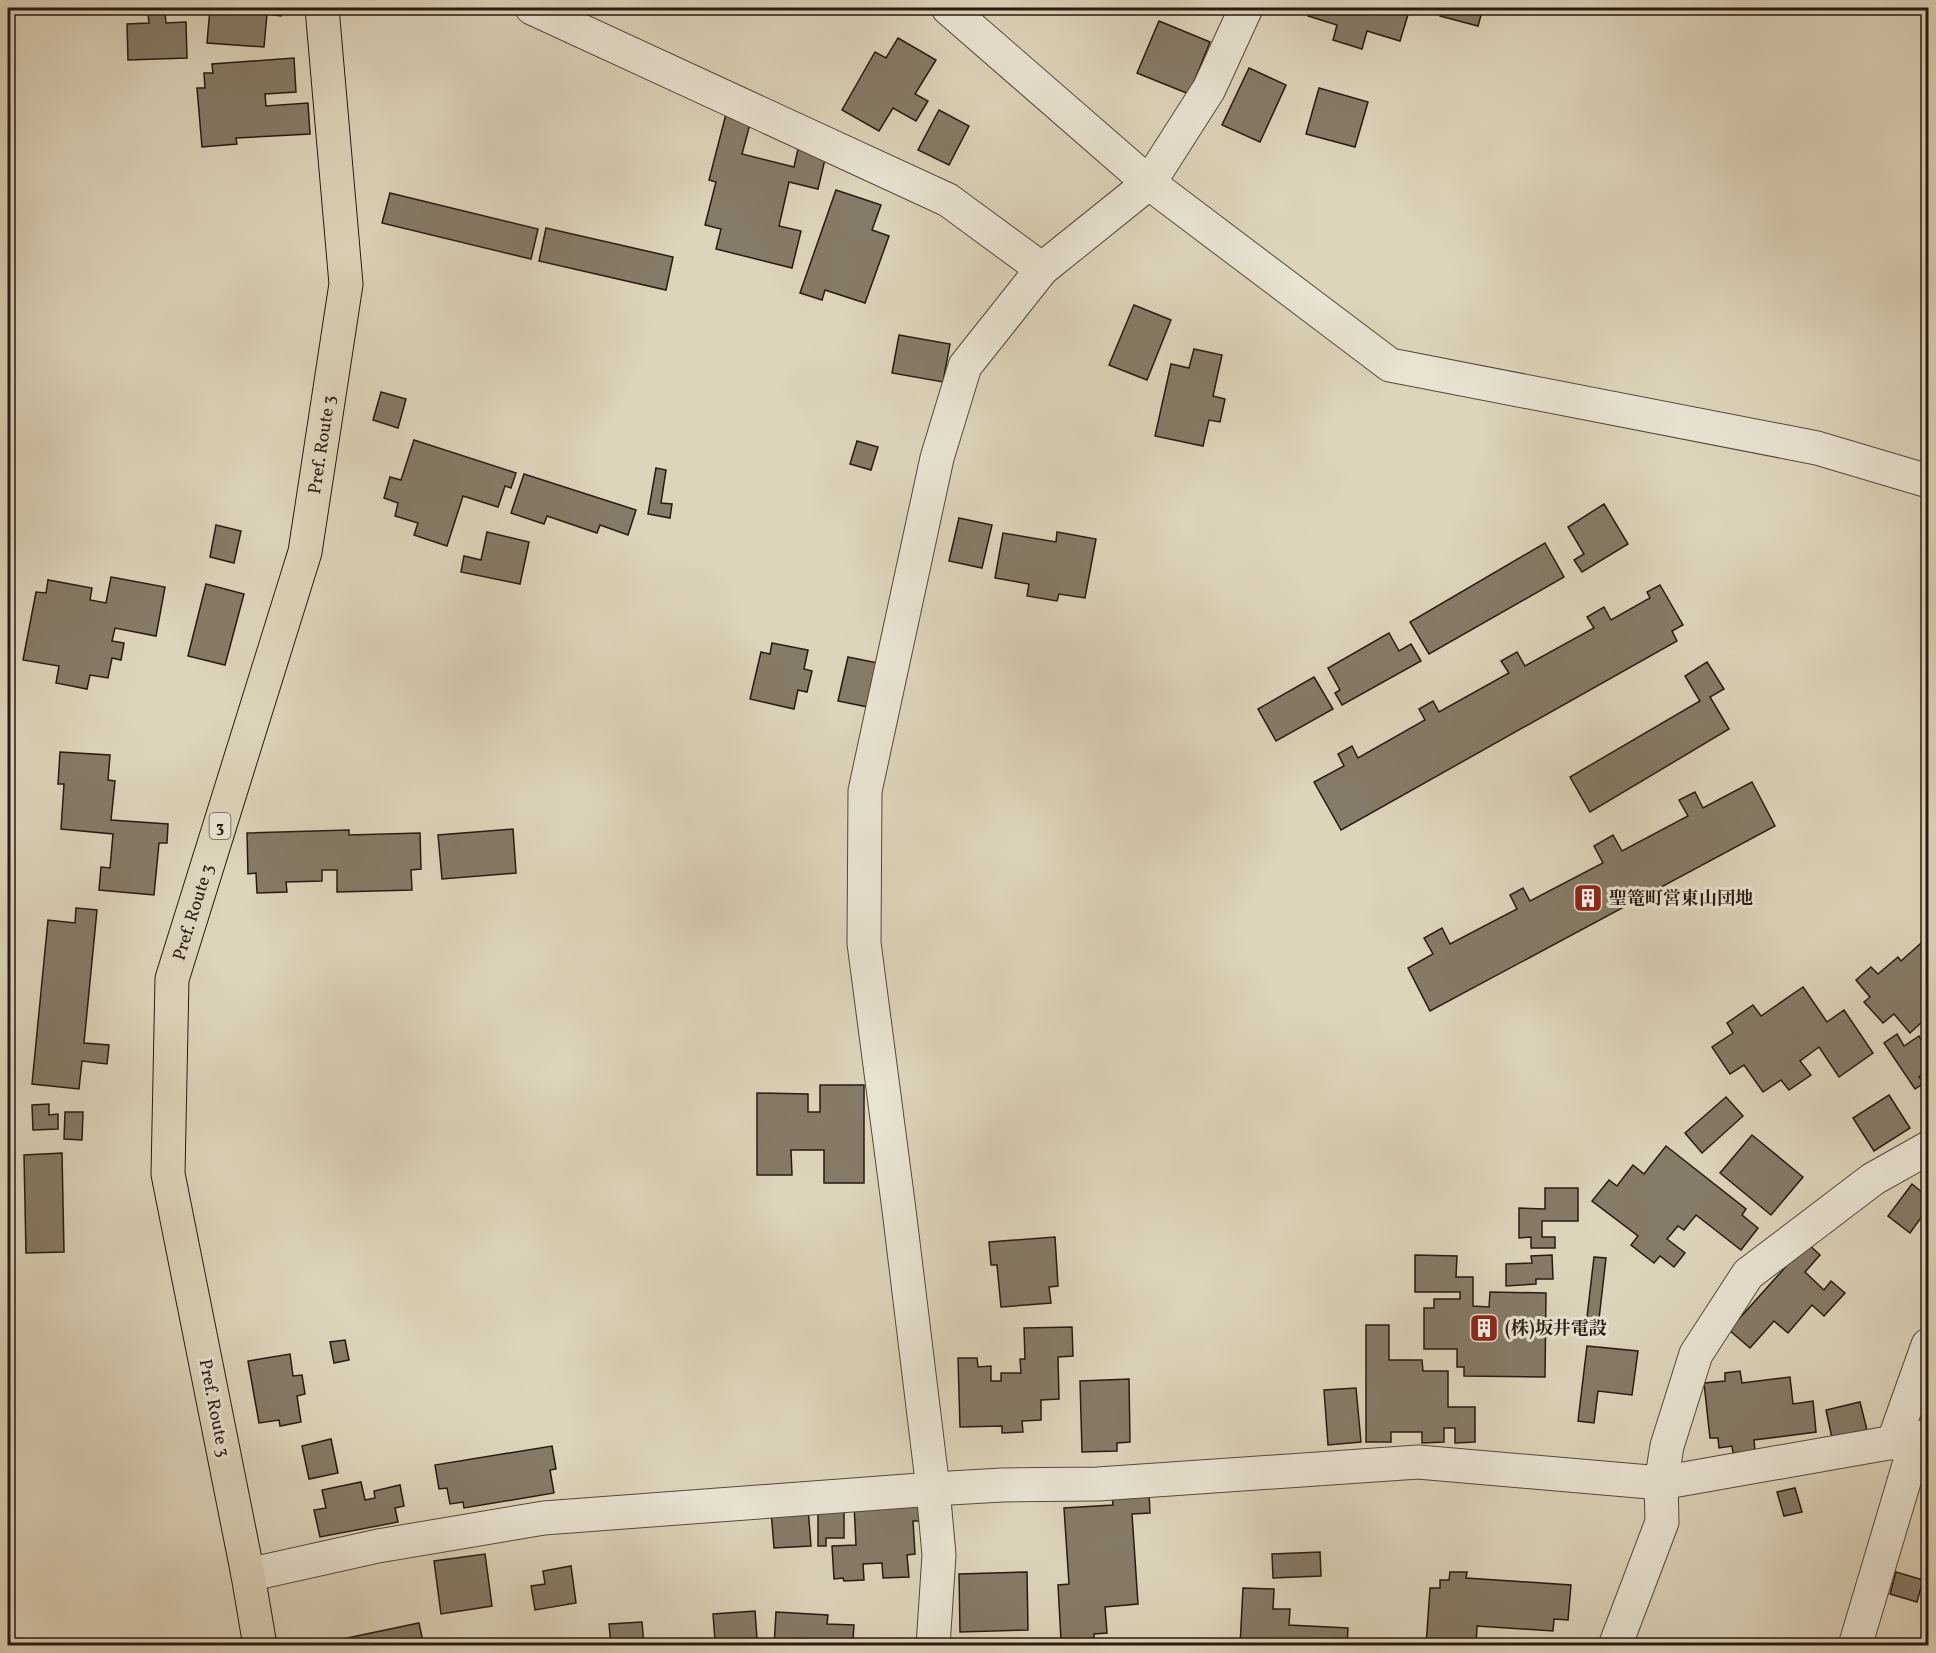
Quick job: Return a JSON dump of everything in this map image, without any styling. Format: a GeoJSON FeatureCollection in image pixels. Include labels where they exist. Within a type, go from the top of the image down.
{"type":"FeatureCollection","features":[{"type":"Feature","properties":{"kind":"main road","name":"Pref. Route 3"},"geometry":{"type":"LineString","coordinates":[[260,1646],[248,1575],[168,1174],[172,979],[304,552],[346,284],[322,8]]}},
{"type":"Feature","properties":{"kind":"street"},"geometry":{"type":"LineString","coordinates":[[532,8],[948,200],[1042,269]]}},
{"type":"Feature","properties":{"kind":"street"},"geometry":{"type":"LineString","coordinates":[[948,8],[1149,183],[1390,365],[1817,448],[1929,481]]}},
{"type":"Feature","properties":{"kind":"street"},"geometry":{"type":"LineString","coordinates":[[933,1646],[939,1555],[933,1489],[864,943],[865,791],[937,458],[965,366],[1042,269],[1149,183],[1209,89],[1246,8]]}},
{"type":"Feature","properties":{"kind":"street"},"geometry":{"type":"LineString","coordinates":[[1615,1646],[1662,1522],[1661,1483],[1667,1446],[1696,1354],[1748,1274],[1873,1179],[1929,1148]]}},
{"type":"Feature","properties":{"kind":"street"},"geometry":{"type":"LineString","coordinates":[[1855,1646],[1913,1439],[1929,1345]]}},
{"type":"Feature","properties":{"kind":"street"},"geometry":{"type":"LineString","coordinates":[[248,1575],[378,1546],[544,1518],[933,1489],[1002,1485],[1098,1484],[1418,1462],[1661,1483],[1913,1439]]}},
{"type":"Feature","properties":{"kind":"building"},"geometry":{"type":"Polygon","coordinates":[[[210,8],[282,8],[281,16],[267,14],[264,47],[207,43],[210,8]]]}},
{"type":"Feature","properties":{"kind":"building"},"geometry":{"type":"Polygon","coordinates":[[[1310,8],[1410,8],[1400,41],[1367,31],[1362,49],[1333,40],[1337,25],[1308,16],[1310,8]]]}},
{"type":"Feature","properties":{"kind":"building"},"geometry":{"type":"Polygon","coordinates":[[[1432,8],[1483,8],[1478,26],[1440,16],[1442,10],[1432,8]]]}},
{"type":"Feature","properties":{"kind":"building"},"geometry":{"type":"Polygon","coordinates":[[[165,13],[166,23],[186,22],[187,58],[128,60],[127,24],[149,23],[148,14],[165,13]]]}},
{"type":"Feature","properties":{"kind":"building"},"geometry":{"type":"Polygon","coordinates":[[[1159,21],[1210,42],[1189,94],[1137,73],[1159,21]]]}},
{"type":"Feature","properties":{"kind":"building"},"geometry":{"type":"Polygon","coordinates":[[[898,38],[936,60],[915,94],[928,101],[916,121],[893,108],[879,131],[842,110],[875,52],[886,58],[898,38]]]}},
{"type":"Feature","properties":{"kind":"building"},"geometry":{"type":"Polygon","coordinates":[[[294,58],[296,92],[265,94],[266,106],[308,103],[310,134],[236,138],[237,144],[202,147],[197,88],[205,88],[204,73],[213,73],[212,64],[294,58]]]}},
{"type":"Feature","properties":{"kind":"building"},"geometry":{"type":"Polygon","coordinates":[[[1249,68],[1286,85],[1260,142],[1222,125],[1249,68]]]}},
{"type":"Feature","properties":{"kind":"building"},"geometry":{"type":"Polygon","coordinates":[[[1319,88],[1368,102],[1355,147],[1306,134],[1319,88]]]}},
{"type":"Feature","properties":{"kind":"building"},"geometry":{"type":"Polygon","coordinates":[[[939,110],[969,126],[949,165],[918,150],[939,110]]]}},
{"type":"Feature","properties":{"kind":"building"},"geometry":{"type":"Polygon","coordinates":[[[726,114],[751,120],[742,154],[794,167],[798,149],[826,155],[818,189],[789,182],[779,226],[801,231],[792,268],[716,249],[721,229],[705,225],[716,182],[709,180],[726,114]]]}},
{"type":"Feature","properties":{"kind":"building"},"geometry":{"type":"Polygon","coordinates":[[[836,190],[881,205],[872,230],[889,236],[865,303],[825,290],[822,300],[800,293],[836,190]]]}},
{"type":"Feature","properties":{"kind":"building"},"geometry":{"type":"Polygon","coordinates":[[[390,193],[538,229],[531,259],[382,223],[390,193]]]}},
{"type":"Feature","properties":{"kind":"building"},"geometry":{"type":"Polygon","coordinates":[[[546,228],[673,257],[666,290],[539,261],[546,228]]]}},
{"type":"Feature","properties":{"kind":"building"},"geometry":{"type":"Polygon","coordinates":[[[1134,305],[1171,320],[1147,380],[1109,365],[1134,305]]]}},
{"type":"Feature","properties":{"kind":"building"},"geometry":{"type":"Polygon","coordinates":[[[899,335],[950,344],[943,382],[892,373],[899,335]]]}},
{"type":"Feature","properties":{"kind":"building"},"geometry":{"type":"Polygon","coordinates":[[[1194,349],[1222,355],[1213,396],[1225,399],[1220,422],[1209,420],[1203,446],[1155,436],[1171,364],[1189,368],[1194,349]]]}},
{"type":"Feature","properties":{"kind":"building"},"geometry":{"type":"Polygon","coordinates":[[[381,392],[406,399],[398,428],[373,420],[381,392]]]}},
{"type":"Feature","properties":{"kind":"building"},"geometry":{"type":"Polygon","coordinates":[[[414,440],[516,473],[511,488],[505,486],[498,507],[463,496],[447,546],[414,535],[418,523],[395,516],[398,503],[384,498],[390,477],[401,480],[414,440]]]}},
{"type":"Feature","properties":{"kind":"building"},"geometry":{"type":"Polygon","coordinates":[[[857,441],[878,447],[871,470],[850,464],[857,441]]]}},
{"type":"Feature","properties":{"kind":"building"},"geometry":{"type":"Polygon","coordinates":[[[656,468],[666,470],[661,503],[672,504],[670,518],[648,514],[656,468]]]}},
{"type":"Feature","properties":{"kind":"building"},"geometry":{"type":"Polygon","coordinates":[[[524,474],[636,510],[628,535],[600,525],[597,533],[547,516],[544,524],[511,513],[524,474]]]}},
{"type":"Feature","properties":{"kind":"building"},"geometry":{"type":"Polygon","coordinates":[[[1604,504],[1628,544],[1582,572],[1574,560],[1584,554],[1568,527],[1604,504]]]}},
{"type":"Feature","properties":{"kind":"building"},"geometry":{"type":"Polygon","coordinates":[[[959,518],[992,525],[982,568],[949,561],[959,518]]]}},
{"type":"Feature","properties":{"kind":"building"},"geometry":{"type":"Polygon","coordinates":[[[216,525],[241,531],[234,563],[210,557],[216,525]]]}},
{"type":"Feature","properties":{"kind":"building"},"geometry":{"type":"Polygon","coordinates":[[[487,532],[529,542],[520,584],[461,572],[464,556],[481,560],[487,532]]]}},
{"type":"Feature","properties":{"kind":"building"},"geometry":{"type":"Polygon","coordinates":[[[1057,532],[1096,539],[1085,598],[1059,594],[1057,601],[1027,596],[1029,584],[995,578],[1003,533],[1056,542],[1057,532]]]}},
{"type":"Feature","properties":{"kind":"building"},"geometry":{"type":"Polygon","coordinates":[[[1545,543],[1564,577],[1429,654],[1410,622],[1545,543]]]}},
{"type":"Feature","properties":{"kind":"building"},"geometry":{"type":"Polygon","coordinates":[[[111,577],[165,587],[156,636],[115,628],[112,641],[124,643],[121,660],[112,658],[108,678],[90,675],[87,689],[56,683],[59,666],[23,660],[36,592],[46,593],[48,580],[92,588],[90,600],[106,603],[111,577]]]}},
{"type":"Feature","properties":{"kind":"building"},"geometry":{"type":"Polygon","coordinates":[[[206,584],[244,594],[225,665],[188,656],[206,584]]]}},
{"type":"Feature","properties":{"kind":"building"},"geometry":{"type":"Polygon","coordinates":[[[1660,585],[1683,625],[1672,631],[1677,641],[1341,830],[1314,782],[1344,766],[1338,754],[1352,746],[1358,758],[1425,720],[1419,709],[1433,701],[1439,712],[1509,673],[1501,661],[1517,652],[1525,666],[1594,628],[1587,617],[1604,607],[1611,620],[1650,598],[1647,592],[1660,585]]]}},
{"type":"Feature","properties":{"kind":"building"},"geometry":{"type":"Polygon","coordinates":[[[1389,633],[1399,651],[1411,644],[1421,661],[1342,705],[1335,693],[1340,690],[1328,668],[1389,633]]]}},
{"type":"Feature","properties":{"kind":"building"},"geometry":{"type":"Polygon","coordinates":[[[772,643],[808,650],[804,669],[812,671],[807,692],[798,690],[794,709],[750,699],[761,652],[770,654],[772,643]]]}},
{"type":"Feature","properties":{"kind":"building"},"geometry":{"type":"Polygon","coordinates":[[[848,657],[878,663],[868,707],[838,701],[848,657]]]}},
{"type":"Feature","properties":{"kind":"building"},"geometry":{"type":"Polygon","coordinates":[[[1707,662],[1724,689],[1710,697],[1729,729],[1590,812],[1570,777],[1700,701],[1685,676],[1707,662]]]}},
{"type":"Feature","properties":{"kind":"building"},"geometry":{"type":"Polygon","coordinates":[[[1314,677],[1333,709],[1276,741],[1258,709],[1314,677]]]}},
{"type":"Feature","properties":{"kind":"building"},"geometry":{"type":"Polygon","coordinates":[[[60,752],[110,755],[108,780],[115,781],[111,820],[168,824],[167,843],[159,843],[154,895],[99,890],[101,867],[110,868],[113,834],[61,829],[64,784],[58,784],[60,752]]]}},
{"type":"Feature","properties":{"kind":"building","name":"聖篭町営東山団地"},"geometry":{"type":"Polygon","coordinates":[[[1752,782],[1775,826],[1430,1011],[1408,968],[1433,954],[1424,938],[1442,928],[1450,944],[1517,909],[1510,895],[1523,888],[1530,901],[1603,863],[1594,846],[1613,835],[1622,851],[1688,816],[1679,800],[1695,792],[1703,808],[1752,782]]]}},
{"type":"Feature","properties":{"kind":"building"},"geometry":{"type":"Polygon","coordinates":[[[513,829],[516,873],[442,879],[438,835],[513,829]]]}},
{"type":"Feature","properties":{"kind":"building"},"geometry":{"type":"Polygon","coordinates":[[[349,830],[349,835],[420,833],[421,869],[411,870],[412,890],[337,892],[337,870],[322,870],[322,881],[286,882],[287,892],[257,893],[256,873],[248,874],[247,833],[349,830]]]}},
{"type":"Feature","properties":{"kind":"building"},"geometry":{"type":"Polygon","coordinates":[[[76,908],[97,910],[84,1043],[109,1045],[107,1064],[82,1061],[79,1089],[32,1084],[48,920],[75,923],[76,908]]]}},
{"type":"Feature","properties":{"kind":"building"},"geometry":{"type":"Polygon","coordinates":[[[1928,937],[1928,1025],[1924,1020],[1910,1033],[1894,1014],[1883,1023],[1864,1002],[1870,997],[1856,980],[1871,967],[1878,974],[1898,957],[1901,961],[1928,937]]]}},
{"type":"Feature","properties":{"kind":"building"},"geometry":{"type":"Polygon","coordinates":[[[1803,987],[1827,1022],[1844,1010],[1873,1053],[1839,1077],[1819,1047],[1800,1061],[1811,1075],[1789,1090],[1781,1080],[1763,1092],[1744,1065],[1730,1074],[1712,1047],[1733,1033],[1727,1023],[1753,1005],[1761,1016],[1803,987]]]}},
{"type":"Feature","properties":{"kind":"building"},"geometry":{"type":"Polygon","coordinates":[[[1897,1034],[1904,1046],[1919,1036],[1928,1051],[1928,1071],[1919,1077],[1924,1083],[1915,1089],[1884,1043],[1897,1034]]]}},
{"type":"Feature","properties":{"kind":"building"},"geometry":{"type":"Polygon","coordinates":[[[820,1085],[864,1085],[864,1183],[824,1183],[824,1150],[791,1150],[792,1175],[757,1175],[757,1093],[808,1094],[808,1112],[820,1112],[820,1085]]]}},
{"type":"Feature","properties":{"kind":"building"},"geometry":{"type":"Polygon","coordinates":[[[1889,1095],[1910,1128],[1874,1151],[1853,1118],[1889,1095]]]}},
{"type":"Feature","properties":{"kind":"building"},"geometry":{"type":"Polygon","coordinates":[[[1726,1097],[1743,1116],[1702,1153],[1685,1133],[1726,1097]]]}},
{"type":"Feature","properties":{"kind":"building"},"geometry":{"type":"Polygon","coordinates":[[[49,1104],[49,1115],[58,1114],[58,1129],[33,1130],[32,1105],[49,1104]]]}},
{"type":"Feature","properties":{"kind":"building"},"geometry":{"type":"Polygon","coordinates":[[[65,1112],[83,1112],[82,1140],[64,1139],[65,1112]]]}},
{"type":"Feature","properties":{"kind":"building"},"geometry":{"type":"Polygon","coordinates":[[[1752,1135],[1803,1177],[1771,1215],[1720,1173],[1752,1135]]]}},
{"type":"Feature","properties":{"kind":"building"},"geometry":{"type":"Polygon","coordinates":[[[1666,1146],[1746,1209],[1742,1215],[1758,1228],[1741,1250],[1696,1215],[1684,1230],[1678,1226],[1667,1239],[1685,1253],[1674,1267],[1660,1256],[1654,1263],[1631,1245],[1638,1236],[1592,1201],[1609,1180],[1617,1186],[1633,1165],[1644,1174],[1666,1146]]]}},
{"type":"Feature","properties":{"kind":"building"},"geometry":{"type":"Polygon","coordinates":[[[62,1153],[64,1252],[26,1253],[24,1155],[62,1153]]]}},
{"type":"Feature","properties":{"kind":"building"},"geometry":{"type":"Polygon","coordinates":[[[1912,1184],[1928,1197],[1928,1208],[1910,1233],[1888,1216],[1912,1184]]]}},
{"type":"Feature","properties":{"kind":"building"},"geometry":{"type":"Polygon","coordinates":[[[1545,1188],[1578,1188],[1578,1221],[1542,1221],[1542,1237],[1555,1237],[1555,1248],[1531,1248],[1531,1237],[1519,1238],[1519,1208],[1545,1209],[1545,1188]]]}},
{"type":"Feature","properties":{"kind":"building"},"geometry":{"type":"Polygon","coordinates":[[[1055,1237],[1058,1286],[1049,1287],[1051,1303],[1001,1307],[997,1265],[991,1265],[989,1242],[1055,1237]]]}},
{"type":"Feature","properties":{"kind":"building"},"geometry":{"type":"Polygon","coordinates":[[[1807,1243],[1820,1255],[1805,1272],[1824,1290],[1831,1281],[1845,1293],[1824,1316],[1812,1305],[1788,1333],[1774,1321],[1750,1348],[1729,1330],[1807,1243]]]}},
{"type":"Feature","properties":{"kind":"building","name":"(株)坂井電設"},"geometry":{"type":"Polygon","coordinates":[[[1415,1255],[1457,1256],[1456,1277],[1473,1277],[1473,1306],[1489,1307],[1490,1292],[1546,1293],[1545,1377],[1464,1376],[1464,1367],[1457,1367],[1457,1349],[1424,1349],[1424,1308],[1434,1308],[1434,1299],[1460,1299],[1460,1292],[1415,1292],[1415,1255]]]}},
{"type":"Feature","properties":{"kind":"building"},"geometry":{"type":"Polygon","coordinates":[[[1552,1255],[1553,1279],[1536,1279],[1536,1284],[1506,1286],[1506,1264],[1532,1263],[1531,1256],[1552,1255]]]}},
{"type":"Feature","properties":{"kind":"building"},"geometry":{"type":"Polygon","coordinates":[[[1594,1257],[1606,1258],[1597,1336],[1585,1334],[1594,1257]]]}},
{"type":"Feature","properties":{"kind":"building"},"geometry":{"type":"Polygon","coordinates":[[[1366,1325],[1389,1325],[1389,1360],[1422,1360],[1423,1371],[1448,1371],[1448,1407],[1475,1407],[1475,1442],[1455,1443],[1455,1428],[1444,1428],[1444,1442],[1422,1443],[1422,1432],[1391,1432],[1391,1442],[1366,1442],[1366,1325]]]}},
{"type":"Feature","properties":{"kind":"building"},"geometry":{"type":"Polygon","coordinates":[[[1072,1327],[1073,1356],[1058,1357],[1059,1399],[1041,1400],[1041,1420],[1022,1421],[1023,1432],[1002,1433],[1002,1426],[960,1427],[958,1358],[977,1358],[978,1367],[991,1366],[991,1381],[1001,1381],[1001,1373],[1021,1373],[1020,1359],[1025,1359],[1024,1328],[1072,1327]]]}},
{"type":"Feature","properties":{"kind":"building"},"geometry":{"type":"Polygon","coordinates":[[[345,1340],[349,1360],[334,1363],[330,1342],[345,1340]]]}},
{"type":"Feature","properties":{"kind":"building"},"geometry":{"type":"Polygon","coordinates":[[[1587,1346],[1638,1351],[1632,1395],[1598,1391],[1594,1423],[1578,1421],[1587,1346]]]}},
{"type":"Feature","properties":{"kind":"building"},"geometry":{"type":"Polygon","coordinates":[[[290,1354],[293,1376],[302,1375],[305,1394],[297,1396],[301,1422],[280,1426],[279,1420],[259,1423],[248,1361],[290,1354]]]}},
{"type":"Feature","properties":{"kind":"building"},"geometry":{"type":"Polygon","coordinates":[[[1740,1371],[1742,1383],[1790,1377],[1793,1404],[1813,1401],[1816,1432],[1754,1440],[1755,1451],[1733,1453],[1732,1446],[1719,1448],[1718,1438],[1710,1438],[1704,1383],[1725,1381],[1725,1373],[1740,1371]]]}},
{"type":"Feature","properties":{"kind":"building"},"geometry":{"type":"Polygon","coordinates":[[[1129,1379],[1130,1442],[1117,1443],[1117,1451],[1082,1452],[1080,1381],[1129,1379]]]}},
{"type":"Feature","properties":{"kind":"building"},"geometry":{"type":"Polygon","coordinates":[[[1356,1388],[1361,1442],[1328,1445],[1324,1390],[1356,1388]]]}},
{"type":"Feature","properties":{"kind":"building"},"geometry":{"type":"Polygon","coordinates":[[[1860,1402],[1867,1430],[1832,1438],[1826,1410],[1860,1402]]]}},
{"type":"Feature","properties":{"kind":"building"},"geometry":{"type":"Polygon","coordinates":[[[331,1439],[338,1473],[309,1479],[302,1446],[331,1439]]]}},
{"type":"Feature","properties":{"kind":"building"},"geometry":{"type":"Polygon","coordinates":[[[552,1446],[556,1469],[550,1470],[554,1493],[464,1508],[463,1502],[450,1504],[447,1488],[439,1489],[435,1465],[552,1446]]]}},
{"type":"Feature","properties":{"kind":"building"},"geometry":{"type":"Polygon","coordinates":[[[361,1482],[365,1500],[375,1498],[374,1491],[400,1485],[404,1506],[395,1508],[398,1522],[320,1537],[314,1510],[326,1508],[322,1490],[361,1482]]]}},
{"type":"Feature","properties":{"kind":"building"},"geometry":{"type":"Polygon","coordinates":[[[1795,1488],[1802,1512],[1784,1516],[1777,1492],[1795,1488]]]}},
{"type":"Feature","properties":{"kind":"building"},"geometry":{"type":"Polygon","coordinates":[[[1149,1493],[1150,1513],[1132,1514],[1138,1604],[1105,1607],[1107,1633],[1094,1634],[1094,1646],[1045,1646],[1045,1642],[1061,1640],[1058,1585],[1069,1584],[1064,1508],[1113,1505],[1112,1495],[1149,1493]]]}},
{"type":"Feature","properties":{"kind":"building"},"geometry":{"type":"Polygon","coordinates":[[[918,1500],[920,1521],[913,1521],[915,1554],[907,1555],[909,1577],[883,1578],[882,1563],[863,1564],[864,1580],[834,1579],[832,1546],[856,1545],[854,1504],[918,1500]]]}},
{"type":"Feature","properties":{"kind":"building"},"geometry":{"type":"Polygon","coordinates":[[[818,1505],[844,1505],[844,1538],[826,1538],[826,1546],[818,1546],[818,1505]]]}},
{"type":"Feature","properties":{"kind":"building"},"geometry":{"type":"Polygon","coordinates":[[[808,1507],[811,1546],[774,1548],[771,1510],[808,1507]]]}},
{"type":"Feature","properties":{"kind":"building"},"geometry":{"type":"Polygon","coordinates":[[[1320,1552],[1321,1576],[1273,1578],[1272,1554],[1320,1552]]]}},
{"type":"Feature","properties":{"kind":"building"},"geometry":{"type":"Polygon","coordinates":[[[485,1554],[492,1606],[441,1614],[434,1561],[485,1554]]]}},
{"type":"Feature","properties":{"kind":"building"},"geometry":{"type":"Polygon","coordinates":[[[571,1566],[576,1603],[535,1610],[531,1586],[545,1584],[543,1571],[571,1566]]]}},
{"type":"Feature","properties":{"kind":"building"},"geometry":{"type":"Polygon","coordinates":[[[1027,1572],[1028,1630],[960,1632],[959,1574],[1027,1572]]]}},
{"type":"Feature","properties":{"kind":"building"},"geometry":{"type":"Polygon","coordinates":[[[1450,1572],[1467,1572],[1466,1578],[1571,1585],[1568,1620],[1554,1619],[1553,1631],[1477,1626],[1476,1646],[1426,1646],[1430,1588],[1440,1588],[1440,1580],[1449,1580],[1450,1572]]]}},
{"type":"Feature","properties":{"kind":"building"},"geometry":{"type":"Polygon","coordinates":[[[1896,1572],[1923,1580],[1917,1602],[1890,1594],[1896,1572]]]}},
{"type":"Feature","properties":{"kind":"building"},"geometry":{"type":"Polygon","coordinates":[[[1243,1588],[1274,1589],[1273,1609],[1290,1609],[1289,1625],[1348,1628],[1347,1646],[1240,1646],[1243,1588]]]}},
{"type":"Feature","properties":{"kind":"building"},"geometry":{"type":"Polygon","coordinates":[[[755,1611],[757,1638],[715,1641],[713,1614],[755,1611]]]}},
{"type":"Feature","properties":{"kind":"building"},"geometry":{"type":"Polygon","coordinates":[[[776,1612],[828,1615],[827,1624],[854,1625],[853,1640],[863,1640],[862,1646],[774,1646],[776,1612]]]}},
{"type":"Feature","properties":{"kind":"building"},"geometry":{"type":"Polygon","coordinates":[[[642,1622],[644,1646],[611,1646],[609,1624],[642,1622]]]}},
{"type":"Feature","properties":{"kind":"building"},"geometry":{"type":"Polygon","coordinates":[[[419,1623],[424,1646],[309,1646],[419,1623]]]}},
{"type":"Feature","properties":{"kind":"place","name":"聖篭町営東山団地"},"geometry":{"type":"Point","coordinates":[1588,898]}},
{"type":"Feature","properties":{"kind":"place","name":"(株)坂井電設"},"geometry":{"type":"Point","coordinates":[1484,1328]}}]}
